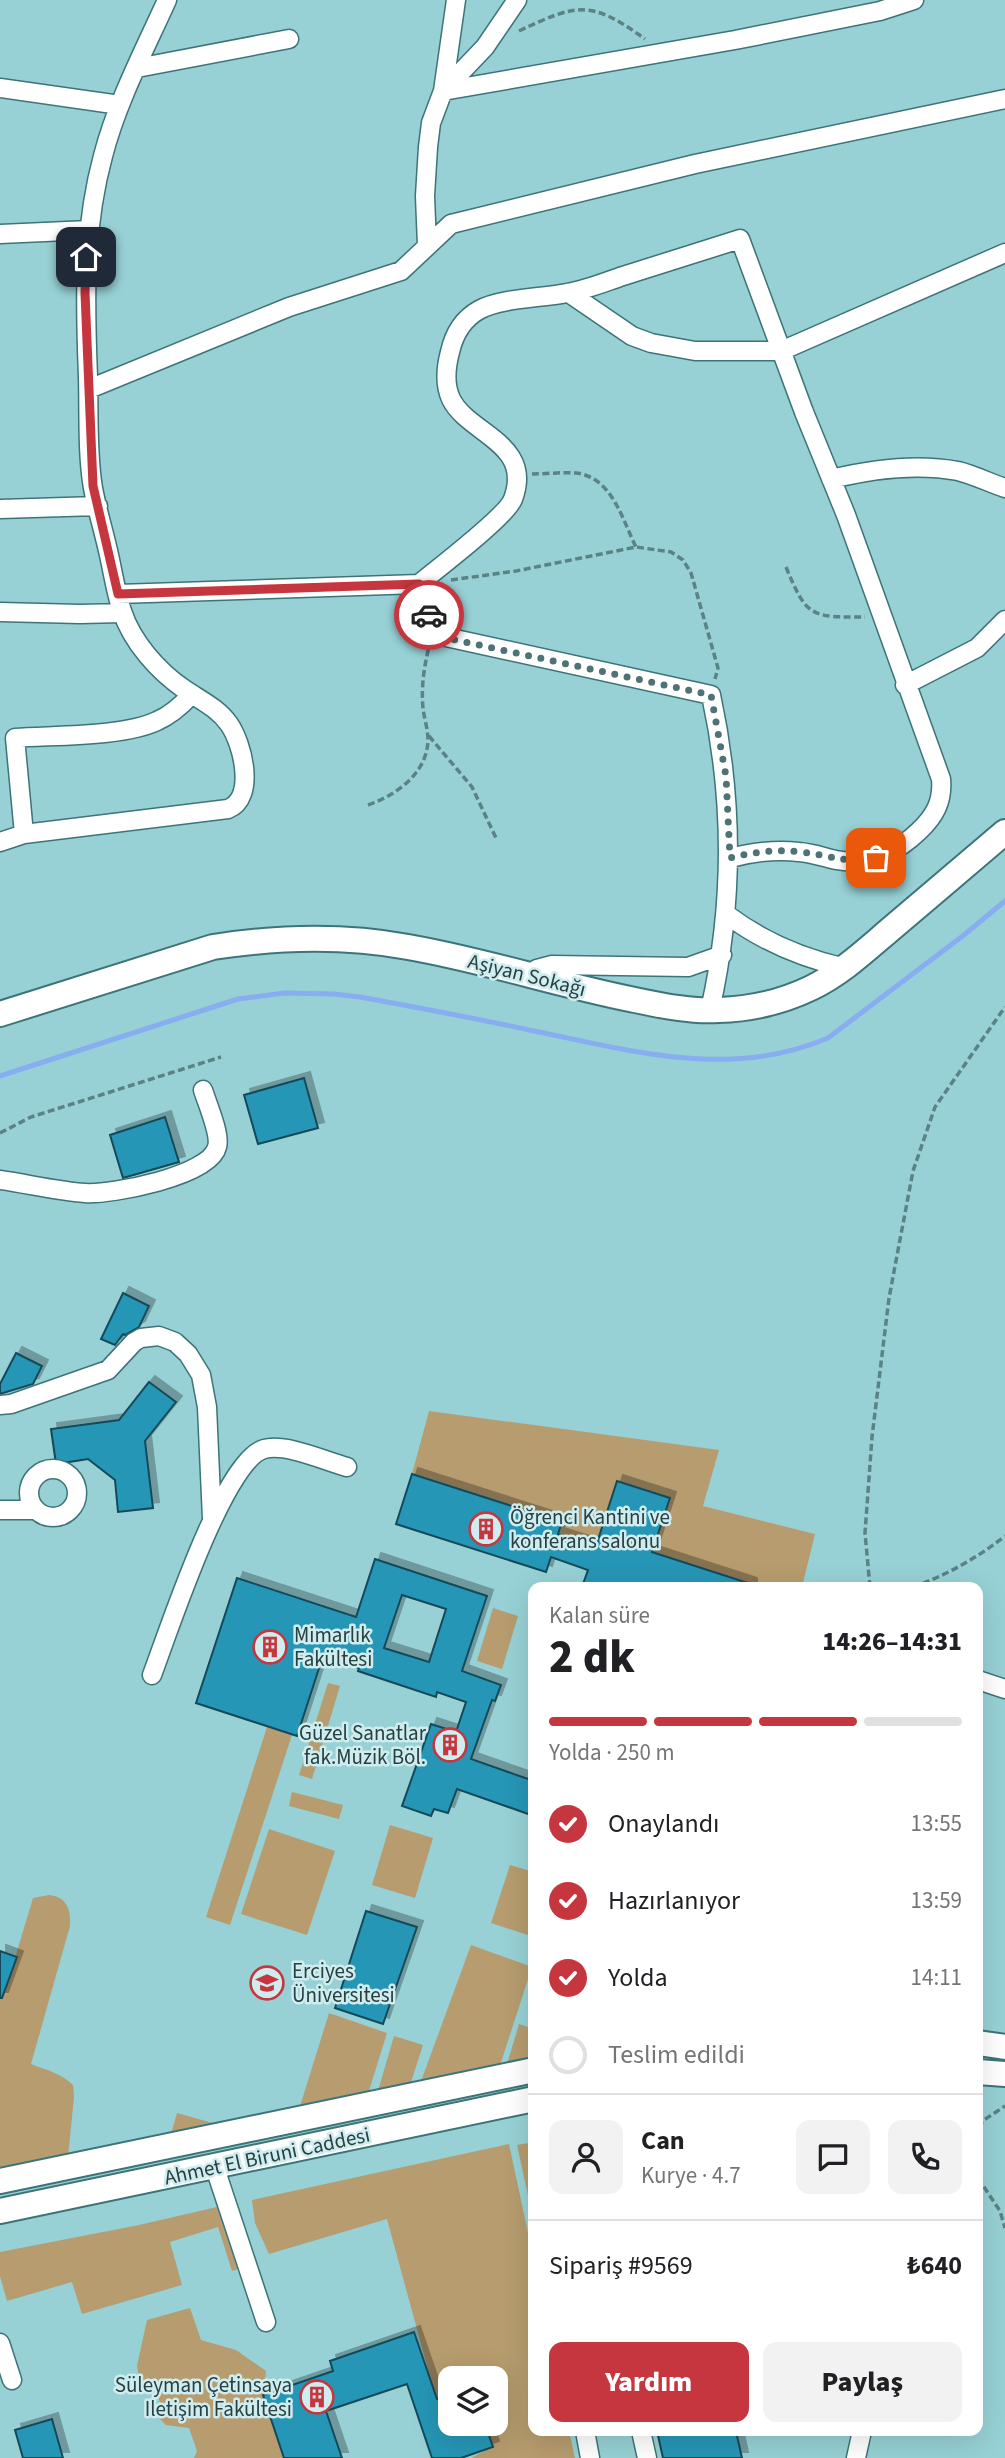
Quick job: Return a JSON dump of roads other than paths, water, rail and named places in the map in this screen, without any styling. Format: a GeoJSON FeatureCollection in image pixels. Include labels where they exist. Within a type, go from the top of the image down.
{"type":"FeatureCollection","features":[{"type":"Feature","properties":{"kind":"street"},"geometry":{"type":"LineString","coordinates":[[0,842],[24,834],[234,807],[242,798],[244,776],[236,736],[222,715],[167,676],[153,661],[141,646],[122,612],[93,486],[85,293],[89,230],[103,156],[120,105],[167,0]]}},
{"type":"Feature","properties":{"kind":"street"},"geometry":{"type":"LineString","coordinates":[[427,246],[425,196],[428,146],[431,123],[443,91],[457,0]]}},
{"type":"Feature","properties":{"kind":"street"},"geometry":{"type":"LineString","coordinates":[[443,91],[485,47],[517,0]]}},
{"type":"Feature","properties":{"kind":"street"},"geometry":{"type":"LineString","coordinates":[[443,91],[661,54],[880,11],[914,0]]}},
{"type":"Feature","properties":{"kind":"street"},"geometry":{"type":"LineString","coordinates":[[137,68],[289,39]]}},
{"type":"Feature","properties":{"kind":"street"},"geometry":{"type":"LineString","coordinates":[[0,88],[120,105]]}},
{"type":"Feature","properties":{"kind":"street"},"geometry":{"type":"LineString","coordinates":[[89,389],[289,307],[401,271],[451,224],[695,164],[1005,99]]}},
{"type":"Feature","properties":{"kind":"street"},"geometry":{"type":"LineString","coordinates":[[0,234],[89,230]]}},
{"type":"Feature","properties":{"kind":"street"},"geometry":{"type":"LineString","coordinates":[[118,594],[419,584],[509,508],[516,486],[513,463],[502,446],[464,415],[451,399],[446,381],[451,346],[464,321],[484,307],[569,293],[740,239],[941,779],[941,799],[923,828],[900,847],[876,858],[835,860],[785,850],[730,858]]}},
{"type":"Feature","properties":{"kind":"street"},"geometry":{"type":"LineString","coordinates":[[569,293],[632,336],[651,342],[695,351],[781,351],[1005,253]]}},
{"type":"Feature","properties":{"kind":"street"},"geometry":{"type":"LineString","coordinates":[[831,479],[876,470],[919,468],[959,472],[1005,488]]}},
{"type":"Feature","properties":{"kind":"street"},"geometry":{"type":"LineString","coordinates":[[0,509],[97,506]]}},
{"type":"Feature","properties":{"kind":"street"},"geometry":{"type":"LineString","coordinates":[[419,584],[435,629],[451,639],[711,695],[726,776],[730,858],[722,955],[710,1010]]}},
{"type":"Feature","properties":{"kind":"street"},"geometry":{"type":"LineString","coordinates":[[0,612],[122,612]]}},
{"type":"Feature","properties":{"kind":"street"},"geometry":{"type":"LineString","coordinates":[[905,685],[977,648],[1005,620]]}},
{"type":"Feature","properties":{"kind":"street"},"geometry":{"type":"LineString","coordinates":[[24,834],[15,738],[135,729],[172,713],[192,694]]}},
{"type":"Feature","properties":{"kind":"street","name":"Aşiyan Sokağı"},"geometry":{"type":"LineString","coordinates":[[0,1014],[213,947],[272,939],[370,941],[421,950],[634,1000],[710,1010],[752,1007],[789,998],[846,968],[1005,832]]}},
{"type":"Feature","properties":{"kind":"street"},"geometry":{"type":"LineString","coordinates":[[726,914],[770,943],[819,962],[846,968]]}},
{"type":"Feature","properties":{"kind":"street"},"geometry":{"type":"LineString","coordinates":[[528,975],[552,965],[688,967],[722,955]]}},
{"type":"Feature","properties":{"kind":"street"},"geometry":{"type":"LineString","coordinates":[[0,1180],[88,1193],[150,1184],[182,1174],[210,1157],[217,1148],[218,1139],[203,1090]]}},
{"type":"Feature","properties":{"kind":"street"},"geometry":{"type":"LineString","coordinates":[[0,1405],[11,1404],[108,1370],[141,1338],[159,1336],[176,1342],[188,1354],[201,1375],[206,1407],[212,1519]]}},
{"type":"Feature","properties":{"kind":"street"},"geometry":{"type":"LineString","coordinates":[[152,1675],[212,1519],[246,1461],[259,1451],[275,1447],[347,1467]]}},
{"type":"Feature","properties":{"kind":"street"},"geometry":{"type":"LineString","coordinates":[[0,1510],[35,1510]]}},
{"type":"Feature","properties":{"kind":"street"},"geometry":{"type":"LineString","coordinates":[[983,1682],[1005,1689]]}},
{"type":"Feature","properties":{"kind":"street"},"geometry":{"type":"LineString","coordinates":[[983,2044],[1005,2047]]}},
{"type":"Feature","properties":{"kind":"street","name":"Ahmet El Biruni Caddesi"},"geometry":{"type":"LineString","coordinates":[[0,2181],[528,2071]]}},
{"type":"Feature","properties":{"kind":"street"},"geometry":{"type":"LineString","coordinates":[[983,2072],[1005,2074]]}},
{"type":"Feature","properties":{"kind":"street","name":"Ahmet El Biruni Caddesi"},"geometry":{"type":"LineString","coordinates":[[0,2211],[528,2100]]}},
{"type":"Feature","properties":{"kind":"street"},"geometry":{"type":"LineString","coordinates":[[215,2168],[267,2322]]}},
{"type":"Feature","properties":{"kind":"street"},"geometry":{"type":"LineString","coordinates":[[0,2343],[12,2380]]}},
{"type":"Feature","properties":{"kind":"street"},"geometry":{"type":"LineString","coordinates":[[585,2436],[590,2458]]}},
{"type":"Feature","properties":{"kind":"street"},"geometry":{"type":"LineString","coordinates":[[642,2436],[647,2458]]}},
{"type":"Feature","properties":{"kind":"street"},"geometry":{"type":"LineString","coordinates":[[856,2458],[861,2436]]}},
{"type":"Feature","properties":{"kind":"waterway"},"geometry":{"type":"LineString","coordinates":[[0,1076],[238,999],[284,993],[360,997],[612,1047],[684,1058],[756,1057],[792,1050],[828,1038],[1005,901]]}},
{"type":"Feature","properties":{"kind":"place","name":"Öğrenci Kantini ve konferans salonu"},"geometry":{"type":"Point","coordinates":[486,1529]}},
{"type":"Feature","properties":{"kind":"place","name":"Mimarlık Fakültesi"},"geometry":{"type":"Point","coordinates":[270,1647]}},
{"type":"Feature","properties":{"kind":"place","name":"Güzel Sanatlar fak.Müzik Böl."},"geometry":{"type":"Point","coordinates":[450,1745]}},
{"type":"Feature","properties":{"kind":"place","name":"Erciyes Üniversitesi"},"geometry":{"type":"Point","coordinates":[267,1983]}},
{"type":"Feature","properties":{"kind":"place","name":"Süleyman Çetinsaya Iletişim Fakültesi"},"geometry":{"type":"Point","coordinates":[317,2397]}}]}
